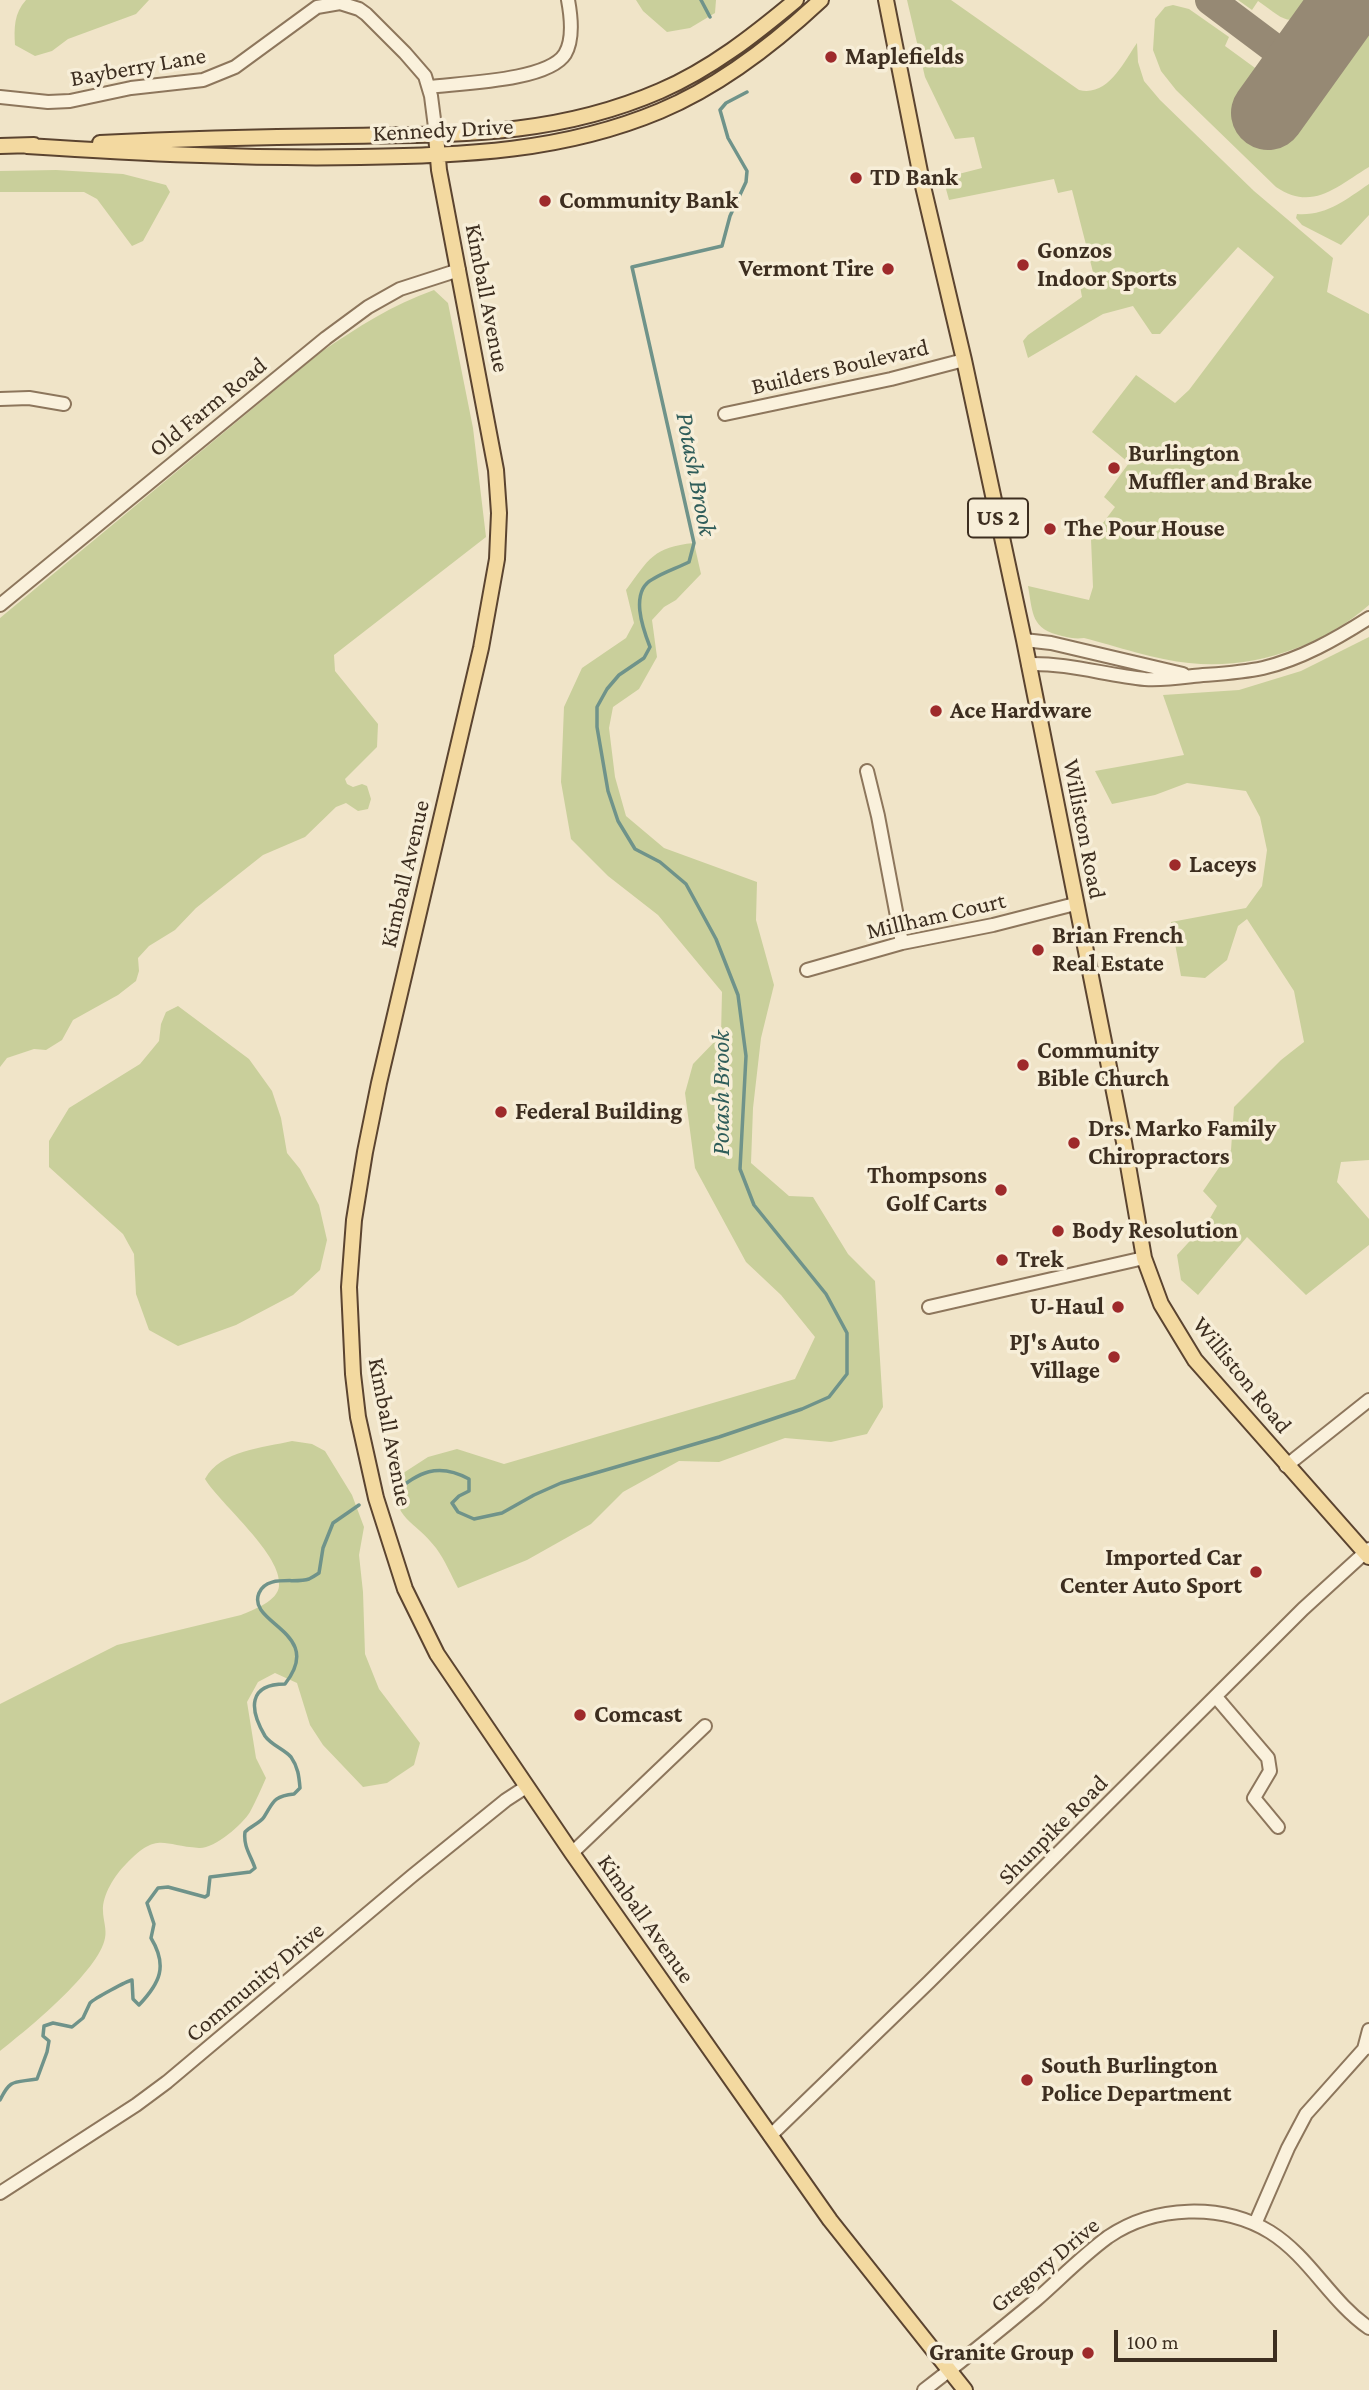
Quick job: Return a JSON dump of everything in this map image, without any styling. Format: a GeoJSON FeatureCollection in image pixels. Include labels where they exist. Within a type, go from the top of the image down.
{"type":"FeatureCollection","features":[{"type":"Feature","properties":{"kind":"main road","name":"Kennedy Drive"},"geometry":{"type":"LineString","coordinates":[[0,146],[209,138],[436,135],[530,129],[622,105],[660,91],[714,62],[796,0]]}},
{"type":"Feature","properties":{"kind":"main road","name":"Kennedy Drive"},"geometry":{"type":"LineString","coordinates":[[27,146],[208,157],[438,156],[508,151],[589,136],[661,110],[729,73],[821,0]]}},
{"type":"Feature","properties":{"kind":"main road","name":"Williston Road"},"geometry":{"type":"LineString","coordinates":[[886,0],[922,182],[964,360],[1024,640],[1124,1142],[1144,1258],[1161,1304],[1184,1345],[1219,1390],[1286,1466],[1368,1553]]}},
{"type":"Feature","properties":{"kind":"main road"},"geometry":{"type":"LineString","coordinates":[[770,43],[773,19]]}},
{"type":"Feature","properties":{"kind":"main road","name":"Kimball Avenue"},"geometry":{"type":"LineString","coordinates":[[436,135],[496,470],[499,513],[497,558],[481,648],[365,1152],[351,1242],[349,1331],[357,1407],[366,1458],[405,1589],[436,1654],[836,2230],[965,2390]]}},
{"type":"Feature","properties":{"kind":"street"},"geometry":{"type":"LineString","coordinates":[[429,87],[528,75],[553,66],[569,46],[571,27],[568,0]]}},
{"type":"Feature","properties":{"kind":"street","name":"Bayberry Lane"},"geometry":{"type":"LineString","coordinates":[[0,97],[39,102],[70,101],[131,88],[203,80],[235,67],[317,7],[340,3],[366,14],[425,76],[436,135]]}},
{"type":"Feature","properties":{"kind":"street","name":"Old Farm Road"},"geometry":{"type":"LineString","coordinates":[[0,605],[357,315],[400,289],[459,270]]}},
{"type":"Feature","properties":{"kind":"street","name":"Builders Boulevard"},"geometry":{"type":"LineString","coordinates":[[725,414],[881,381],[964,360]]}},
{"type":"Feature","properties":{"kind":"street"},"geometry":{"type":"LineString","coordinates":[[0,399],[29,398],[64,404]]}},
{"type":"Feature","properties":{"kind":"street"},"geometry":{"type":"LineString","coordinates":[[1028,664],[1068,665],[1144,679],[1166,680],[1240,672],[1286,661],[1331,641],[1369,618]]}},
{"type":"Feature","properties":{"kind":"street"},"geometry":{"type":"LineString","coordinates":[[1024,640],[1051,643],[1194,676]]}},
{"type":"Feature","properties":{"kind":"street"},"geometry":{"type":"LineString","coordinates":[[867,771],[902,943]]}},
{"type":"Feature","properties":{"kind":"street","name":"Millham Court"},"geometry":{"type":"LineString","coordinates":[[807,970],[902,943],[993,925],[1075,904]]}},
{"type":"Feature","properties":{"kind":"street"},"geometry":{"type":"LineString","coordinates":[[929,1307],[1144,1258]]}},
{"type":"Feature","properties":{"kind":"street"},"geometry":{"type":"LineString","coordinates":[[1286,1466],[1369,1400]]}},
{"type":"Feature","properties":{"kind":"street","name":"Shunpike Road"},"geometry":{"type":"LineString","coordinates":[[770,2136],[929,1982],[1303,1609],[1368,1553]]}},
{"type":"Feature","properties":{"kind":"street"},"geometry":{"type":"LineString","coordinates":[[1216,1697],[1268,1758],[1270,1771],[1254,1798],[1278,1827]]}},
{"type":"Feature","properties":{"kind":"street"},"geometry":{"type":"LineString","coordinates":[[572,1853],[705,1726]]}},
{"type":"Feature","properties":{"kind":"street","name":"Community Drive"},"geometry":{"type":"LineString","coordinates":[[0,2193],[167,2082],[412,1876],[526,1787]]}},
{"type":"Feature","properties":{"kind":"street"},"geometry":{"type":"LineString","coordinates":[[1255,2224],[1299,2125],[1315,2102],[1366,2048],[1369,2029]]}},
{"type":"Feature","properties":{"kind":"street","name":"Gregory Drive"},"geometry":{"type":"LineString","coordinates":[[950,2371],[1087,2254],[1130,2225],[1153,2217],[1187,2212],[1229,2216],[1255,2224],[1282,2240],[1352,2315],[1369,2328]]}},
{"type":"Feature","properties":{"kind":"street"},"geometry":{"type":"LineString","coordinates":[[924,2390],[950,2371]]}},
{"type":"Feature","properties":{"kind":"green space"},"geometry":{"type":"Polygon","coordinates":[[[26,0],[149,0],[136,14],[68,39],[52,51],[35,56],[15,45],[16,21],[26,0]]]}},
{"type":"Feature","properties":{"kind":"green space"},"geometry":{"type":"Polygon","coordinates":[[[636,0],[716,0],[715,13],[690,28],[667,32],[643,11],[636,0]]]}},
{"type":"Feature","properties":{"kind":"green space"},"geometry":{"type":"Polygon","coordinates":[[[907,0],[951,0],[1079,90],[1098,88],[1114,77],[1137,43],[1138,62],[1144,81],[1160,100],[1254,191],[1333,258],[1327,292],[1369,314],[1369,605],[1350,620],[1308,644],[1285,652],[1237,663],[1213,664],[1163,659],[1084,638],[1065,637],[1044,629],[1035,619],[1028,586],[1089,600],[1093,587],[1091,539],[1115,507],[1104,497],[1129,463],[1092,432],[1136,375],[1175,403],[1189,390],[1274,277],[1238,247],[1160,334],[1152,334],[1133,306],[1103,314],[1028,358],[1023,341],[1082,297],[1079,281],[1094,276],[1072,190],[1058,193],[1054,179],[949,200],[943,178],[982,168],[974,137],[955,139],[925,77],[907,0]]]}},
{"type":"Feature","properties":{"kind":"green space"},"geometry":{"type":"Polygon","coordinates":[[[1238,0],[1315,0],[1300,16],[1288,20],[1258,1],[1252,10],[1238,0]]]}},
{"type":"Feature","properties":{"kind":"green space"},"geometry":{"type":"Polygon","coordinates":[[[1173,5],[1189,9],[1229,37],[1225,46],[1262,73],[1245,97],[1291,129],[1369,21],[1369,167],[1324,194],[1313,197],[1289,194],[1276,187],[1176,90],[1161,71],[1153,50],[1155,19],[1165,7],[1173,5]]]}},
{"type":"Feature","properties":{"kind":"green space"},"geometry":{"type":"Polygon","coordinates":[[[56,170],[123,174],[166,185],[170,192],[143,241],[132,246],[97,199],[84,192],[0,192],[0,171],[56,170]]]}},
{"type":"Feature","properties":{"kind":"green space"},"geometry":{"type":"Polygon","coordinates":[[[1369,184],[1369,215],[1341,245],[1302,225],[1296,218],[1297,214],[1327,210],[1369,184]]]}},
{"type":"Feature","properties":{"kind":"green space"},"geometry":{"type":"Polygon","coordinates":[[[434,290],[448,303],[473,428],[486,537],[334,655],[335,671],[378,724],[377,747],[345,779],[347,784],[353,787],[362,784],[367,786],[371,799],[368,809],[358,811],[346,803],[336,807],[305,837],[263,855],[196,908],[175,930],[149,946],[138,958],[139,971],[136,981],[118,995],[73,1020],[62,1040],[46,1050],[34,1049],[7,1058],[0,1067],[0,618],[321,352],[376,317],[434,290]]]}},
{"type":"Feature","properties":{"kind":"green space"},"geometry":{"type":"Polygon","coordinates":[[[694,543],[701,574],[652,620],[657,657],[639,689],[613,707],[609,728],[615,777],[626,816],[664,848],[757,882],[756,920],[774,985],[761,1038],[753,1108],[751,1163],[789,1196],[813,1197],[848,1254],[875,1281],[883,1407],[867,1434],[831,1442],[785,1438],[719,1462],[679,1461],[623,1492],[591,1524],[527,1560],[458,1588],[436,1548],[401,1512],[397,1504],[394,1479],[428,1457],[457,1449],[504,1464],[795,1379],[815,1337],[781,1295],[746,1262],[695,1168],[685,1093],[693,1064],[721,1035],[722,992],[658,915],[608,876],[571,839],[561,782],[564,707],[582,668],[626,638],[634,623],[626,590],[653,556],[669,548],[694,543]]]}},
{"type":"Feature","properties":{"kind":"green space"},"geometry":{"type":"Polygon","coordinates":[[[1369,637],[1369,1160],[1341,1162],[1337,1182],[1369,1219],[1369,1245],[1306,1295],[1247,1237],[1198,1295],[1181,1280],[1177,1255],[1209,1220],[1217,1206],[1203,1191],[1231,1150],[1234,1107],[1281,1060],[1304,1042],[1294,991],[1247,919],[1238,926],[1227,960],[1205,978],[1181,976],[1171,922],[1246,908],[1262,886],[1267,850],[1260,817],[1246,791],[1187,783],[1155,795],[1112,804],[1095,771],[1184,755],[1163,695],[1239,690],[1301,671],[1369,637]]]}},
{"type":"Feature","properties":{"kind":"green space"},"geometry":{"type":"Polygon","coordinates":[[[178,1006],[249,1059],[272,1091],[281,1118],[287,1153],[300,1169],[319,1205],[327,1240],[320,1270],[293,1295],[236,1325],[178,1346],[149,1330],[136,1294],[134,1254],[123,1234],[49,1167],[49,1141],[69,1108],[140,1064],[159,1041],[166,1012],[178,1006]]]}},
{"type":"Feature","properties":{"kind":"green space"},"geometry":{"type":"Polygon","coordinates":[[[292,1441],[312,1444],[325,1451],[352,1495],[364,1527],[359,1555],[365,1654],[379,1689],[420,1743],[414,1765],[387,1783],[363,1787],[323,1745],[310,1725],[297,1683],[275,1673],[258,1682],[247,1702],[256,1758],[266,1778],[250,1812],[234,1829],[212,1845],[199,1848],[168,1843],[153,1844],[126,1864],[107,1892],[103,1905],[105,1938],[90,1967],[60,1999],[0,2051],[0,1704],[117,1645],[241,1615],[270,1600],[279,1586],[278,1574],[271,1560],[262,1545],[205,1479],[212,1469],[232,1456],[292,1441]]]}},
{"type":"Feature","properties":{"kind":"waterway","name":"Potash Brook"},"geometry":{"type":"LineString","coordinates":[[701,0],[710,17]]}},
{"type":"Feature","properties":{"kind":"waterway","name":"Potash Brook"},"geometry":{"type":"LineString","coordinates":[[394,1493],[420,1475],[438,1470],[448,1471],[469,1479],[469,1491],[452,1503],[458,1512],[474,1519],[502,1513],[561,1483],[719,1437],[802,1409],[829,1397],[847,1374],[847,1333],[826,1294],[754,1205],[740,1169],[746,1056],[738,995],[716,939],[686,884],[660,862],[635,849],[618,821],[608,791],[597,727],[597,707],[607,689],[619,675],[644,658],[650,647],[640,611],[641,592],[653,579],[689,562],[694,543],[632,267],[722,246],[730,216],[746,182],[747,171],[728,138],[720,110],[726,103],[747,92]]}},
{"type":"Feature","properties":{"kind":"waterway","name":"Potash Brook"},"geometry":{"type":"LineString","coordinates":[[0,2100],[10,2085],[37,2079],[49,2041],[43,2036],[44,2026],[53,2023],[72,2027],[83,2018],[90,2003],[132,1980],[133,1999],[139,2005],[152,1989],[157,1982],[160,1966],[151,1938],[154,1924],[147,1903],[158,1888],[168,1887],[205,1897],[208,1895],[210,1877],[250,1872],[255,1868],[246,1846],[245,1832],[262,1819],[278,1798],[294,1794],[300,1788],[293,1761],[265,1736],[256,1716],[255,1700],[258,1693],[264,1688],[285,1684],[295,1666],[296,1652],[291,1641],[263,1613],[258,1604],[259,1593],[268,1583],[309,1579],[319,1573],[323,1548],[333,1523],[359,1505]]}},
{"type":"Feature","properties":{"kind":"taxiway"},"geometry":{"type":"LineString","coordinates":[[1210,0],[1278,51],[1296,52],[1310,47],[1333,23]]}},
{"type":"Feature","properties":{"kind":"runway"},"geometry":{"type":"LineString","coordinates":[[1268,113],[1349,0]]}},
{"type":"Feature","properties":{"kind":"place","name":"Maplefields"},"geometry":{"type":"Point","coordinates":[831,57]}},
{"type":"Feature","properties":{"kind":"place","name":"TD Bank"},"geometry":{"type":"Point","coordinates":[856,178]}},
{"type":"Feature","properties":{"kind":"place","name":"Community Bank"},"geometry":{"type":"Point","coordinates":[545,201]}},
{"type":"Feature","properties":{"kind":"place","name":"Gonzos Indoor Sports"},"geometry":{"type":"Point","coordinates":[1023,265]}},
{"type":"Feature","properties":{"kind":"place","name":"Vermont Tire"},"geometry":{"type":"Point","coordinates":[888,269]}},
{"type":"Feature","properties":{"kind":"place","name":"Burlington Muffler and Brake"},"geometry":{"type":"Point","coordinates":[1114,468]}},
{"type":"Feature","properties":{"kind":"place","name":"The Pour House"},"geometry":{"type":"Point","coordinates":[1050,529]}},
{"type":"Feature","properties":{"kind":"place","name":"Ace Hardware"},"geometry":{"type":"Point","coordinates":[936,711]}},
{"type":"Feature","properties":{"kind":"place","name":"Laceys"},"geometry":{"type":"Point","coordinates":[1175,865]}},
{"type":"Feature","properties":{"kind":"place","name":"Brian French Real Estate"},"geometry":{"type":"Point","coordinates":[1038,950]}},
{"type":"Feature","properties":{"kind":"place","name":"Community Bible Church"},"geometry":{"type":"Point","coordinates":[1023,1065]}},
{"type":"Feature","properties":{"kind":"place","name":"Federal Building"},"geometry":{"type":"Point","coordinates":[501,1112]}},
{"type":"Feature","properties":{"kind":"place","name":"Drs. Marko Family Chiropractors"},"geometry":{"type":"Point","coordinates":[1074,1143]}},
{"type":"Feature","properties":{"kind":"place","name":"Thompsons Golf Carts"},"geometry":{"type":"Point","coordinates":[1001,1190]}},
{"type":"Feature","properties":{"kind":"place","name":"Body Resolution"},"geometry":{"type":"Point","coordinates":[1058,1231]}},
{"type":"Feature","properties":{"kind":"place","name":"Trek"},"geometry":{"type":"Point","coordinates":[1002,1260]}},
{"type":"Feature","properties":{"kind":"place","name":"U-Haul"},"geometry":{"type":"Point","coordinates":[1118,1307]}},
{"type":"Feature","properties":{"kind":"place","name":"PJ's Auto Village"},"geometry":{"type":"Point","coordinates":[1114,1357]}},
{"type":"Feature","properties":{"kind":"place","name":"Imported Car Center Auto Sport"},"geometry":{"type":"Point","coordinates":[1256,1572]}},
{"type":"Feature","properties":{"kind":"place","name":"Comcast"},"geometry":{"type":"Point","coordinates":[580,1715]}},
{"type":"Feature","properties":{"kind":"place","name":"South Burlington Police Department"},"geometry":{"type":"Point","coordinates":[1027,2080]}},
{"type":"Feature","properties":{"kind":"place","name":"Granite Group"},"geometry":{"type":"Point","coordinates":[1088,2353]}}]}
